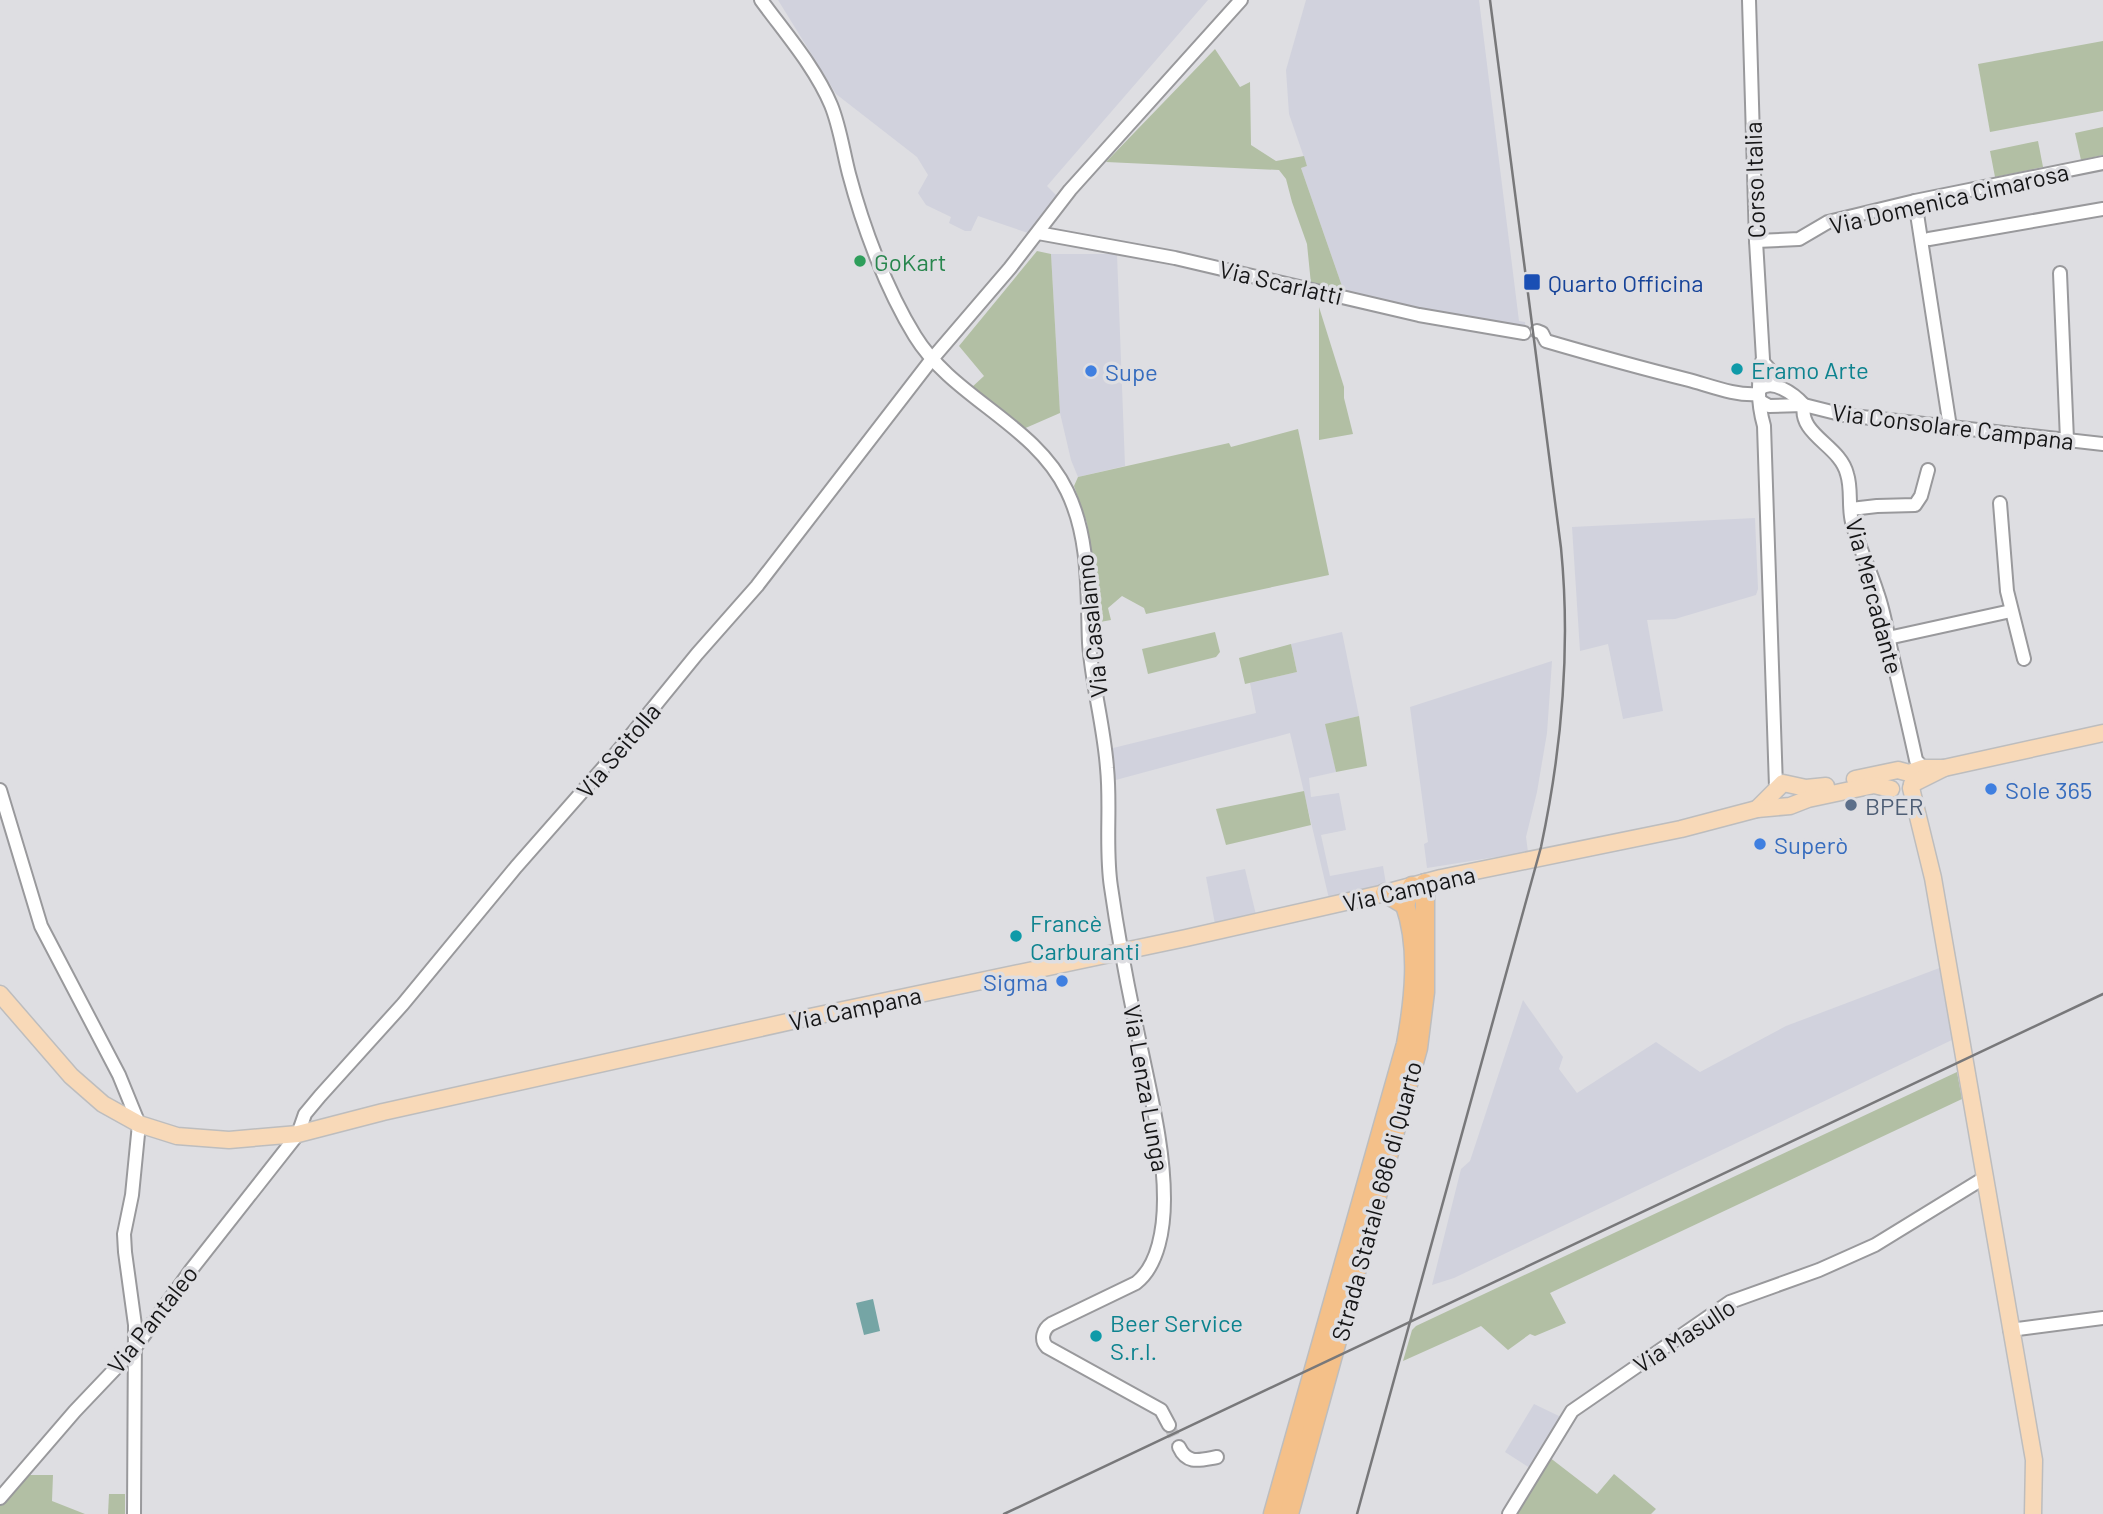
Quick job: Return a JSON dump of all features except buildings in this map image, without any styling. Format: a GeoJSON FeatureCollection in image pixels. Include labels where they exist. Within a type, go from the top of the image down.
{"type":"FeatureCollection","features":[{"type":"Feature","properties":{"kind":"highway"},"geometry":{"type":"LineString","coordinates":[[1385,893],[1405,905],[1418,884]]}},
{"type":"Feature","properties":{"kind":"highway","name":"Strada Statale 686 di Quarto"},"geometry":{"type":"LineString","coordinates":[[1289,1514],[1416,1057],[1425,992],[1418,884]]}},
{"type":"Feature","properties":{"kind":"highway","name":"Strada Statale 686 di Quarto"},"geometry":{"type":"LineString","coordinates":[[1273,1514],[1406,1044],[1414,980],[1412,936],[1405,905]]}},
{"type":"Feature","properties":{"kind":"main road","name":"Via Campana"},"geometry":{"type":"LineString","coordinates":[[1784,787],[1820,788],[1911,774],[2103,733]]}},
{"type":"Feature","properties":{"kind":"main road","name":"Via Campana"},"geometry":{"type":"LineString","coordinates":[[0,994],[71,1076],[103,1104],[139,1124],[177,1136],[229,1140],[298,1135],[383,1112],[1418,884],[1668,832],[1758,809],[1788,805],[1874,785],[1901,793],[1911,774]]}},
{"type":"Feature","properties":{"kind":"main road"},"geometry":{"type":"LineString","coordinates":[[1911,774],[1917,821],[1924,838],[1933,878],[2034,1461],[2033,1514]]}},
{"type":"Feature","properties":{"kind":"main road"},"geometry":{"type":"LineString","coordinates":[[1784,787],[1774,799],[1788,805]]}},
{"type":"Feature","properties":{"kind":"main road"},"geometry":{"type":"LineString","coordinates":[[1758,809],[1784,787]]}},
{"type":"Feature","properties":{"kind":"main road"},"geometry":{"type":"LineString","coordinates":[[1892,790],[1917,821]]}},
{"type":"Feature","properties":{"kind":"street","name":"Via Casalanno"},"geometry":{"type":"LineString","coordinates":[[761,0],[824,91],[837,121],[848,173],[872,244],[916,338],[932,359],[1028,441],[1053,469],[1068,492],[1085,556],[1090,644],[1107,767],[1111,887],[1122,951]]}},
{"type":"Feature","properties":{"kind":"street","name":"Via Seitolla"},"geometry":{"type":"LineString","coordinates":[[298,1135],[306,1114],[320,1096],[403,1004],[516,867],[757,586],[932,359],[1108,146],[1241,0]]}},
{"type":"Feature","properties":{"kind":"street","name":"Corso Italia"},"geometry":{"type":"LineString","coordinates":[[1749,0],[1762,361],[1759,370],[1764,399],[1760,416],[1764,423],[1775,686],[1775,752],[1784,787]]}},
{"type":"Feature","properties":{"kind":"street","name":"Via Domenica Cimarosa"},"geometry":{"type":"LineString","coordinates":[[1756,241],[1799,239],[1828,222],[1915,201],[2103,163]]}},
{"type":"Feature","properties":{"kind":"street"},"geometry":{"type":"LineString","coordinates":[[1915,201],[1950,427]]}},
{"type":"Feature","properties":{"kind":"street"},"geometry":{"type":"LineString","coordinates":[[1929,239],[2103,209]]}},
{"type":"Feature","properties":{"kind":"street","name":"Via Scarlatti"},"geometry":{"type":"LineString","coordinates":[[1038,233],[1175,258],[1419,315],[1536,335],[1764,399]]}},
{"type":"Feature","properties":{"kind":"street"},"geometry":{"type":"LineString","coordinates":[[2060,273],[2067,440]]}},
{"type":"Feature","properties":{"kind":"street","name":"Corso Italia"},"geometry":{"type":"LineString","coordinates":[[1762,361],[1770,370],[1776,386]]}},
{"type":"Feature","properties":{"kind":"street"},"geometry":{"type":"LineString","coordinates":[[1768,384],[1776,386],[1780,397],[1764,399],[1768,384]]}},
{"type":"Feature","properties":{"kind":"street","name":"Via Consolare Campana"},"geometry":{"type":"LineString","coordinates":[[1776,386],[1804,405]]}},
{"type":"Feature","properties":{"kind":"street","name":"Via Consolare Campana"},"geometry":{"type":"LineString","coordinates":[[1764,399],[1833,413],[2103,444]]}},
{"type":"Feature","properties":{"kind":"street","name":"Via Mercadante"},"geometry":{"type":"LineString","coordinates":[[1804,405],[1803,415],[1813,433],[1836,452],[1847,470],[1851,519],[1877,592],[1888,638],[1911,774]]}},
{"type":"Feature","properties":{"kind":"street"},"geometry":{"type":"LineString","coordinates":[[1851,509],[1915,505],[1921,496],[1928,470]]}},
{"type":"Feature","properties":{"kind":"street"},"geometry":{"type":"LineString","coordinates":[[2000,503],[2011,611],[2024,659]]}},
{"type":"Feature","properties":{"kind":"street"},"geometry":{"type":"LineString","coordinates":[[1888,638],[2011,611]]}},
{"type":"Feature","properties":{"kind":"street"},"geometry":{"type":"LineString","coordinates":[[0,790],[41,926],[119,1075],[139,1124],[132,1195],[124,1234],[135,1325],[134,1514]]}},
{"type":"Feature","properties":{"kind":"street","name":"Via Lenza Lunga"},"geometry":{"type":"LineString","coordinates":[[1122,951],[1156,1116],[1164,1196],[1160,1240],[1143,1278],[1051,1324],[1046,1328],[1043,1339],[1046,1347],[1161,1410],[1169,1425]]}},
{"type":"Feature","properties":{"kind":"street","name":"Via Pantaleo"},"geometry":{"type":"LineString","coordinates":[[0,1498],[75,1411],[134,1349],[191,1270],[298,1135]]}},
{"type":"Feature","properties":{"kind":"street","name":"Via Masullo"},"geometry":{"type":"LineString","coordinates":[[1509,1514],[1572,1411],[1730,1303],[1875,1245],[1984,1178]]}},
{"type":"Feature","properties":{"kind":"street"},"geometry":{"type":"LineString","coordinates":[[2010,1330],[2103,1318]]}},
{"type":"Feature","properties":{"kind":"street"},"geometry":{"type":"LineString","coordinates":[[1179,1447],[1190,1460],[1217,1457]]}},
{"type":"Feature","properties":{"kind":"shaded area"},"geometry":{"type":"Polygon","coordinates":[[[778,0],[1208,0],[1047,186],[1058,197],[1031,234],[978,216],[971,231],[965,231],[949,223],[951,217],[926,205],[918,193],[928,175],[917,157],[836,94],[778,0]]]}},
{"type":"Feature","properties":{"kind":"shaded area"},"geometry":{"type":"Polygon","coordinates":[[[1306,0],[1479,0],[1519,321],[1525,322],[1527,338],[1455,325],[1347,294],[1343,289],[1301,168],[1307,166],[1289,114],[1286,70],[1306,0]]]}},
{"type":"Feature","properties":{"kind":"shaded area"},"geometry":{"type":"Polygon","coordinates":[[[1051,254],[1117,254],[1125,466],[1078,477],[1071,460],[1060,413],[1051,254]]]}},
{"type":"Feature","properties":{"kind":"shaded area"},"geometry":{"type":"Polygon","coordinates":[[[1755,518],[1756,595],[1675,619],[1647,620],[1663,711],[1623,719],[1608,644],[1580,651],[1572,527],[1755,518]]]}},
{"type":"Feature","properties":{"kind":"shaded area"},"geometry":{"type":"Polygon","coordinates":[[[1342,632],[1359,716],[1326,724],[1336,772],[1309,778],[1311,797],[1339,793],[1346,830],[1321,835],[1330,876],[1383,866],[1387,890],[1330,903],[1290,733],[1112,781],[1109,749],[1256,713],[1250,683],[1297,672],[1291,644],[1342,632]]]}},
{"type":"Feature","properties":{"kind":"shaded area"},"geometry":{"type":"Polygon","coordinates":[[[1552,661],[1547,733],[1526,837],[1528,852],[1427,868],[1424,844],[1428,842],[1410,707],[1552,661]]]}},
{"type":"Feature","properties":{"kind":"shaded area"},"geometry":{"type":"Polygon","coordinates":[[[1245,869],[1257,919],[1216,929],[1206,877],[1245,869]]]}},
{"type":"Feature","properties":{"kind":"shaded area"},"geometry":{"type":"Polygon","coordinates":[[[1942,967],[1954,1039],[1454,1278],[1432,1285],[1461,1169],[1470,1161],[1523,1000],[1563,1057],[1559,1069],[1577,1093],[1656,1042],[1700,1072],[1786,1026],[1942,967]]]}},
{"type":"Feature","properties":{"kind":"shaded area"},"geometry":{"type":"Polygon","coordinates":[[[1534,1404],[1561,1417],[1530,1468],[1505,1452],[1534,1404]]]}},
{"type":"Feature","properties":{"kind":"green space"},"geometry":{"type":"Polygon","coordinates":[[[2103,41],[2103,111],[1990,132],[1978,64],[2103,41]]]}},
{"type":"Feature","properties":{"kind":"green space"},"geometry":{"type":"Polygon","coordinates":[[[1215,49],[1240,87],[1250,82],[1251,145],[1276,161],[1304,156],[1307,166],[1301,168],[1347,294],[1311,284],[1307,244],[1286,179],[1279,170],[1106,162],[1215,49]]]}},
{"type":"Feature","properties":{"kind":"green space"},"geometry":{"type":"Polygon","coordinates":[[[2103,127],[2103,155],[2081,160],[2075,133],[2103,127]]]}},
{"type":"Feature","properties":{"kind":"green space"},"geometry":{"type":"Polygon","coordinates":[[[2038,141],[2043,167],[1995,177],[1990,151],[2038,141]]]}},
{"type":"Feature","properties":{"kind":"green space"},"geometry":{"type":"Polygon","coordinates":[[[1037,251],[1051,254],[1060,413],[1021,430],[971,388],[984,376],[959,346],[1037,251]]]}},
{"type":"Feature","properties":{"kind":"green space"},"geometry":{"type":"Polygon","coordinates":[[[1319,307],[1344,387],[1353,434],[1319,440],[1319,307]]]}},
{"type":"Feature","properties":{"kind":"green space"},"geometry":{"type":"Polygon","coordinates":[[[1298,429],[1329,575],[1146,614],[1144,608],[1122,596],[1108,608],[1111,620],[1100,622],[1095,619],[1087,523],[1074,486],[1078,477],[1229,443],[1231,447],[1298,429]]]}},
{"type":"Feature","properties":{"kind":"green space"},"geometry":{"type":"Polygon","coordinates":[[[1215,632],[1220,652],[1216,657],[1148,674],[1142,649],[1215,632]]]}},
{"type":"Feature","properties":{"kind":"green space"},"geometry":{"type":"Polygon","coordinates":[[[1291,644],[1297,672],[1245,684],[1239,658],[1291,644]]]}},
{"type":"Feature","properties":{"kind":"green space"},"geometry":{"type":"Polygon","coordinates":[[[1359,716],[1367,766],[1336,772],[1325,724],[1359,716]]]}},
{"type":"Feature","properties":{"kind":"green space"},"geometry":{"type":"Polygon","coordinates":[[[1304,791],[1311,825],[1226,845],[1216,809],[1304,791]]]}},
{"type":"Feature","properties":{"kind":"green space"},"geometry":{"type":"Polygon","coordinates":[[[1957,1072],[1962,1099],[1550,1293],[1566,1323],[1535,1336],[1530,1334],[1508,1350],[1481,1326],[1403,1361],[1412,1330],[1416,1326],[1957,1072]]]}},
{"type":"Feature","properties":{"kind":"green space"},"geometry":{"type":"Polygon","coordinates":[[[1549,1457],[1597,1494],[1614,1474],[1656,1509],[1651,1514],[1515,1514],[1549,1457]]]}},
{"type":"Feature","properties":{"kind":"green space"},"geometry":{"type":"Polygon","coordinates":[[[23,1475],[53,1475],[52,1501],[85,1514],[0,1514],[0,1503],[23,1475]]]}},
{"type":"Feature","properties":{"kind":"green space"},"geometry":{"type":"Polygon","coordinates":[[[109,1494],[125,1494],[125,1514],[108,1514],[109,1494]]]}},
{"type":"Feature","properties":{"kind":"water"},"geometry":{"type":"Polygon","coordinates":[[[873,1299],[880,1331],[864,1335],[856,1303],[873,1299]]]}},
{"type":"Feature","properties":{"kind":"tunnel"},"geometry":{"type":"LineString","coordinates":[[1169,1425],[1179,1447]]}},
{"type":"Feature","properties":{"kind":"railway"},"geometry":{"type":"LineString","coordinates":[[1357,1514],[1541,847],[1563,699],[1565,624],[1561,548],[1490,0]]}},
{"type":"Feature","properties":{"kind":"railway"},"geometry":{"type":"LineString","coordinates":[[1004,1514],[2103,994]]}},
{"type":"Feature","properties":{"kind":"place","name":"GoKart"},"geometry":{"type":"Point","coordinates":[860,261]}},
{"type":"Feature","properties":{"kind":"place","name":"Quarto Officina"},"geometry":{"type":"Point","coordinates":[1532,282]}},
{"type":"Feature","properties":{"kind":"place","name":"Eramo Arte"},"geometry":{"type":"Point","coordinates":[1737,369]}},
{"type":"Feature","properties":{"kind":"place","name":"Supe"},"geometry":{"type":"Point","coordinates":[1091,371]}},
{"type":"Feature","properties":{"kind":"place","name":"Sole 365"},"geometry":{"type":"Point","coordinates":[1991,789]}},
{"type":"Feature","properties":{"kind":"place","name":"BPER"},"geometry":{"type":"Point","coordinates":[1851,805]}},
{"type":"Feature","properties":{"kind":"place","name":"Superò"},"geometry":{"type":"Point","coordinates":[1760,844]}},
{"type":"Feature","properties":{"kind":"place","name":"Francè Carburanti"},"geometry":{"type":"Point","coordinates":[1016,936]}},
{"type":"Feature","properties":{"kind":"place","name":"Sigma"},"geometry":{"type":"Point","coordinates":[1062,981]}},
{"type":"Feature","properties":{"kind":"place","name":"Beer Service S.r.l."},"geometry":{"type":"Point","coordinates":[1096,1336]}}]}
